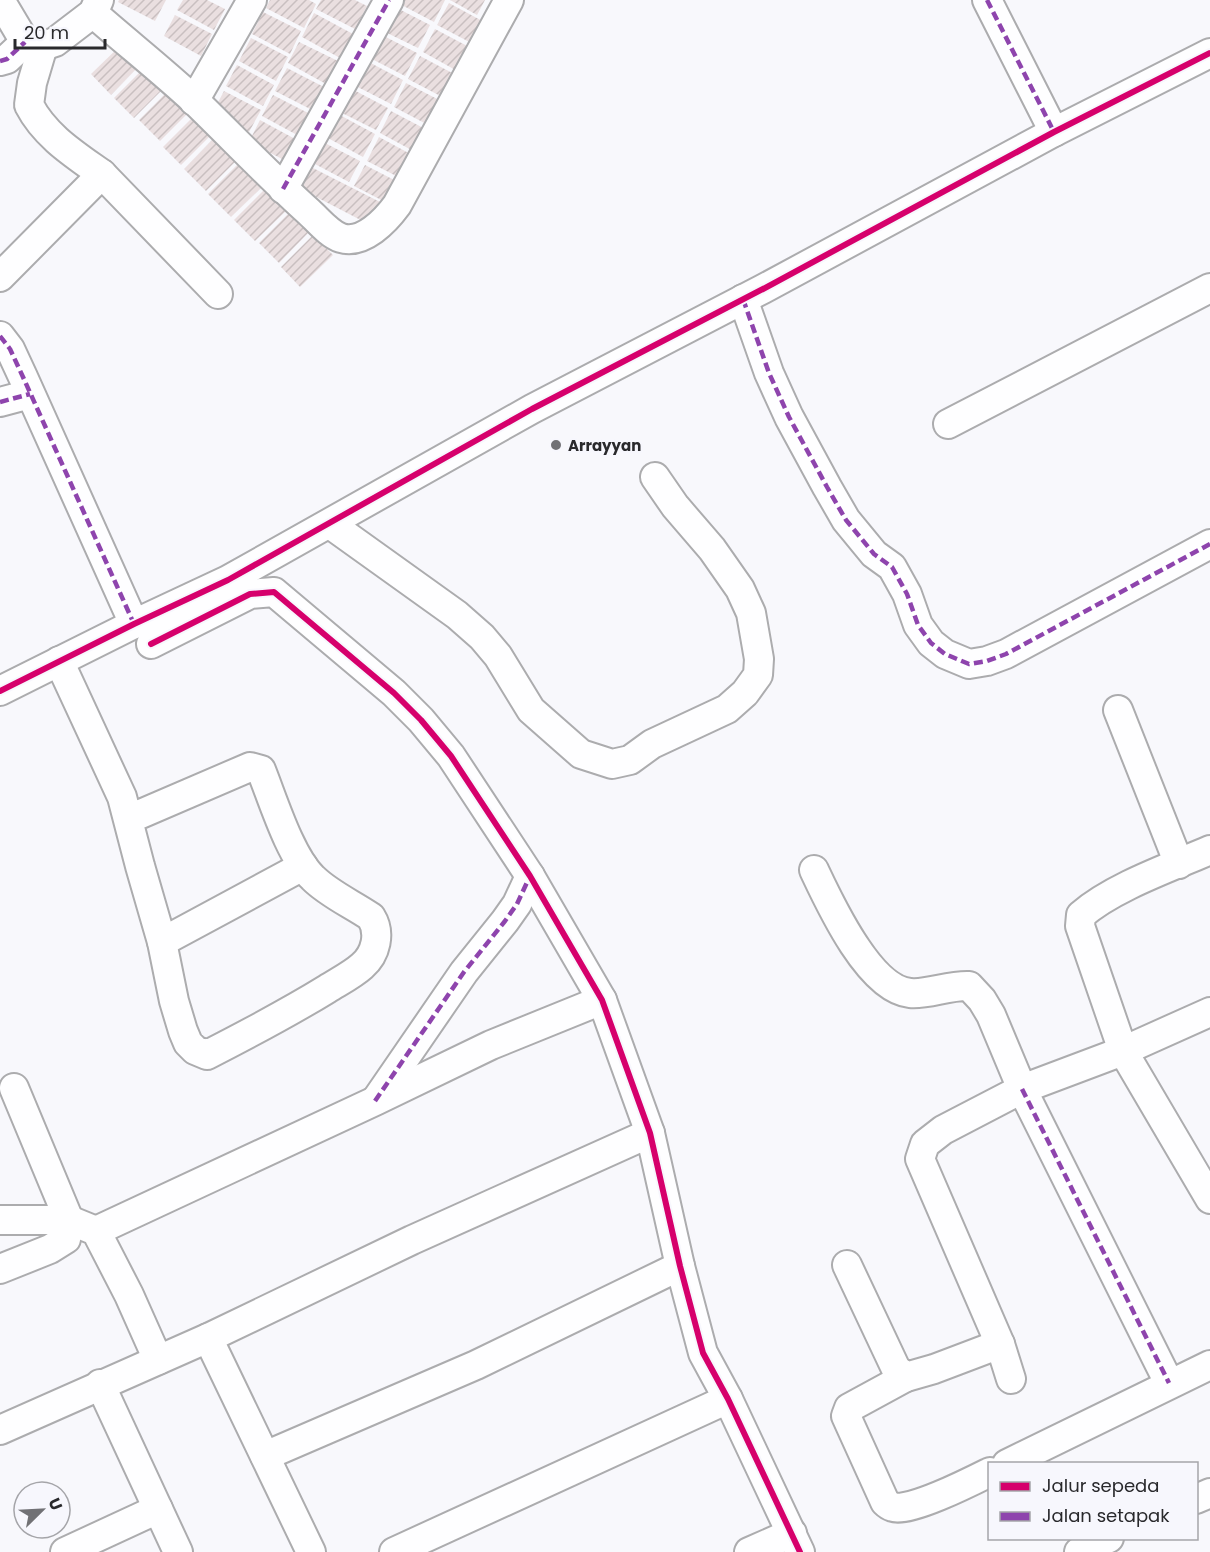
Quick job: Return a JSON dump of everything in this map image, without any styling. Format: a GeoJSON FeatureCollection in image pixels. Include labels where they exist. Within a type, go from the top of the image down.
{"type":"FeatureCollection","features":[{"type":"Feature","properties":{"kind":"street"},"geometry":{"type":"LineString","coordinates":[[0,0],[34,44],[32,83],[28,105],[44,128],[62,145],[102,174],[218,294]]}},
{"type":"Feature","properties":{"kind":"street"},"geometry":{"type":"LineString","coordinates":[[194,101],[252,0]]}},
{"type":"Feature","properties":{"kind":"street"},"geometry":{"type":"LineString","coordinates":[[283,189],[388,0]]}},
{"type":"Feature","properties":{"kind":"street"},"geometry":{"type":"LineString","coordinates":[[0,61],[34,44],[55,42],[96,6],[328,230],[342,238],[355,237],[375,230],[397,205],[509,0]]}},
{"type":"Feature","properties":{"kind":"street"},"geometry":{"type":"LineString","coordinates":[[987,0],[1054,132]]}},
{"type":"Feature","properties":{"kind":"street"},"geometry":{"type":"LineString","coordinates":[[142,634],[228,580],[532,409],[1054,132],[1210,53]]}},
{"type":"Feature","properties":{"kind":"street"},"geometry":{"type":"LineString","coordinates":[[5,260],[102,174]]}},
{"type":"Feature","properties":{"kind":"street"},"geometry":{"type":"LineString","coordinates":[[948,424],[1210,288]]}},
{"type":"Feature","properties":{"kind":"street"},"geometry":{"type":"LineString","coordinates":[[743,299],[789,417],[827,487],[846,520],[874,554],[892,567],[907,594],[918,625],[930,644],[945,654],[969,664],[987,661],[1006,654],[1210,544]]}},
{"type":"Feature","properties":{"kind":"street"},"geometry":{"type":"LineString","coordinates":[[0,336],[9,349],[142,634]]}},
{"type":"Feature","properties":{"kind":"street"},"geometry":{"type":"LineString","coordinates":[[0,402],[30,394]]}},
{"type":"Feature","properties":{"kind":"street"},"geometry":{"type":"LineString","coordinates":[[330,524],[457,615],[482,637],[498,656],[531,710],[581,754],[612,764],[630,760],[652,744],[727,709],[745,693],[758,675],[759,659],[751,613],[740,589],[712,549],[675,506],[655,477]]}},
{"type":"Feature","properties":{"kind":"street"},"geometry":{"type":"LineString","coordinates":[[0,691],[59,661],[142,634],[250,594],[274,591],[394,693],[421,720],[451,756],[530,876],[602,1000],[650,1133],[680,1266],[703,1353],[796,1543],[749,1552]]}},
{"type":"Feature","properties":{"kind":"street"},"geometry":{"type":"LineString","coordinates":[[59,661],[122,797],[162,942],[174,1001],[188,1043],[195,1050],[207,1055],[288,1013],[362,967],[372,953],[376,926],[370,917],[313,879],[303,866],[261,770],[250,767],[129,819]]}},
{"type":"Feature","properties":{"kind":"street"},"geometry":{"type":"LineString","coordinates":[[1118,710],[1179,864]]}},
{"type":"Feature","properties":{"kind":"street"},"geometry":{"type":"LineString","coordinates":[[1210,850],[1091,906],[1081,915],[1080,926],[1123,1051],[1210,1200]]}},
{"type":"Feature","properties":{"kind":"street"},"geometry":{"type":"LineString","coordinates":[[162,942],[303,866]]}},
{"type":"Feature","properties":{"kind":"street"},"geometry":{"type":"LineString","coordinates":[[814,870],[839,923],[882,980],[911,994],[957,985],[969,986],[982,1000],[1022,1089],[1169,1383]]}},
{"type":"Feature","properties":{"kind":"street"},"geometry":{"type":"LineString","coordinates":[[375,1101],[464,972],[517,904],[530,876]]}},
{"type":"Feature","properties":{"kind":"street"},"geometry":{"type":"LineString","coordinates":[[96,1231],[491,1045],[602,1000]]}},
{"type":"Feature","properties":{"kind":"street"},"geometry":{"type":"LineString","coordinates":[[1011,1379],[999,1344],[920,1159],[925,1144],[943,1130],[1022,1089],[1123,1051],[1210,1012]]}},
{"type":"Feature","properties":{"kind":"street"},"geometry":{"type":"LineString","coordinates":[[0,1269],[50,1249],[66,1239],[69,1220],[15,1088]]}},
{"type":"Feature","properties":{"kind":"street"},"geometry":{"type":"LineString","coordinates":[[0,1430],[208,1338],[412,1240],[650,1133]]}},
{"type":"Feature","properties":{"kind":"street"},"geometry":{"type":"LineString","coordinates":[[0,1220],[69,1220],[96,1231],[129,1295],[158,1360]]}},
{"type":"Feature","properties":{"kind":"street"},"geometry":{"type":"LineString","coordinates":[[847,1265],[896,1369],[906,1377]]}},
{"type":"Feature","properties":{"kind":"street"},"geometry":{"type":"LineString","coordinates":[[265,1456],[476,1365],[680,1266]]}},
{"type":"Feature","properties":{"kind":"street"},"geometry":{"type":"LineString","coordinates":[[208,1338],[311,1552]]}},
{"type":"Feature","properties":{"kind":"street"},"geometry":{"type":"LineString","coordinates":[[988,1473],[945,1494],[894,1508],[885,1502],[846,1416],[849,1408],[906,1377],[934,1369],[999,1344]]}},
{"type":"Feature","properties":{"kind":"street"},"geometry":{"type":"LineString","coordinates":[[1011,1462],[1210,1365]]}},
{"type":"Feature","properties":{"kind":"street"},"geometry":{"type":"LineString","coordinates":[[100,1384],[178,1552]]}},
{"type":"Feature","properties":{"kind":"street"},"geometry":{"type":"LineString","coordinates":[[394,1552],[728,1400]]}},
{"type":"Feature","properties":{"kind":"street"},"geometry":{"type":"LineString","coordinates":[[65,1552],[158,1509]]}},
{"type":"Feature","properties":{"kind":"street"},"geometry":{"type":"LineString","coordinates":[[1078,1552],[1106,1540]]}},
{"type":"Feature","properties":{"kind":"building"},"geometry":{"type":"Polygon","coordinates":[[[119,0],[166,0],[155,21],[118,2],[119,0]]]}},
{"type":"Feature","properties":{"kind":"building"},"geometry":{"type":"Polygon","coordinates":[[[183,0],[207,0],[225,9],[214,30],[177,10],[183,0]]]}},
{"type":"Feature","properties":{"kind":"building"},"geometry":{"type":"Polygon","coordinates":[[[270,0],[309,0],[316,4],[304,28],[266,8],[270,0]]]}},
{"type":"Feature","properties":{"kind":"building"},"geometry":{"type":"Polygon","coordinates":[[[321,0],[355,0],[367,6],[355,29],[316,9],[321,0]]]}},
{"type":"Feature","properties":{"kind":"building"},"geometry":{"type":"Polygon","coordinates":[[[397,0],[445,0],[434,22],[396,2],[397,0]]]}},
{"type":"Feature","properties":{"kind":"building"},"geometry":{"type":"Polygon","coordinates":[[[450,0],[485,0],[477,15],[450,0]]]}},
{"type":"Feature","properties":{"kind":"building"},"geometry":{"type":"Polygon","coordinates":[[[449,3],[486,23],[475,45],[437,25],[449,3]]]}},
{"type":"Feature","properties":{"kind":"building"},"geometry":{"type":"Polygon","coordinates":[[[393,6],[430,25],[418,48],[381,30],[393,6]]]}},
{"type":"Feature","properties":{"kind":"building"},"geometry":{"type":"Polygon","coordinates":[[[263,12],[301,31],[290,54],[252,34],[263,12]]]}},
{"type":"Feature","properties":{"kind":"building"},"geometry":{"type":"Polygon","coordinates":[[[314,13],[353,34],[340,58],[302,37],[314,13]]]}},
{"type":"Feature","properties":{"kind":"building"},"geometry":{"type":"Polygon","coordinates":[[[175,15],[212,34],[201,56],[164,36],[175,15]]]}},
{"type":"Feature","properties":{"kind":"building"},"geometry":{"type":"Polygon","coordinates":[[[435,29],[471,48],[459,72],[423,52],[435,29]]]}},
{"type":"Feature","properties":{"kind":"building"},"geometry":{"type":"Polygon","coordinates":[[[378,33],[417,53],[405,76],[366,56],[378,33]]]}},
{"type":"Feature","properties":{"kind":"building"},"geometry":{"type":"Polygon","coordinates":[[[251,38],[288,57],[276,81],[239,61],[251,38]]]}},
{"type":"Feature","properties":{"kind":"building"},"geometry":{"type":"Polygon","coordinates":[[[299,42],[338,61],[326,84],[288,63],[299,42]]]}},
{"type":"Feature","properties":{"kind":"building"},"geometry":{"type":"Polygon","coordinates":[[[122,44],[141,64],[111,95],[91,74],[122,44]]]}},
{"type":"Feature","properties":{"kind":"building"},"geometry":{"type":"Polygon","coordinates":[[[420,56],[458,76],[446,99],[408,79],[420,56]]]}},
{"type":"Feature","properties":{"kind":"building"},"geometry":{"type":"Polygon","coordinates":[[[365,60],[403,80],[391,104],[352,84],[365,60]]]}},
{"type":"Feature","properties":{"kind":"building"},"geometry":{"type":"Polygon","coordinates":[[[237,65],[274,85],[263,106],[226,86],[237,65]]]}},
{"type":"Feature","properties":{"kind":"building"},"geometry":{"type":"Polygon","coordinates":[[[145,67],[165,87],[134,118],[114,98],[145,67]]]}},
{"type":"Feature","properties":{"kind":"building"},"geometry":{"type":"Polygon","coordinates":[[[287,68],[324,87],[312,110],[275,91],[287,68]]]}},
{"type":"Feature","properties":{"kind":"building"},"geometry":{"type":"Polygon","coordinates":[[[406,83],[445,103],[432,127],[394,107],[406,83]]]}},
{"type":"Feature","properties":{"kind":"building"},"geometry":{"type":"Polygon","coordinates":[[[350,88],[388,108],[376,130],[338,111],[350,88]]]}},
{"type":"Feature","properties":{"kind":"building"},"geometry":{"type":"Polygon","coordinates":[[[170,89],[191,110],[160,141],[139,120],[170,89]]]}},
{"type":"Feature","properties":{"kind":"building"},"geometry":{"type":"Polygon","coordinates":[[[224,91],[261,110],[249,132],[213,112],[224,91]]]}},
{"type":"Feature","properties":{"kind":"building"},"geometry":{"type":"Polygon","coordinates":[[[273,95],[310,114],[299,136],[262,116],[273,95]]]}},
{"type":"Feature","properties":{"kind":"building"},"geometry":{"type":"Polygon","coordinates":[[[391,111],[429,131],[417,153],[380,133],[391,111]]]}},
{"type":"Feature","properties":{"kind":"building"},"geometry":{"type":"Polygon","coordinates":[[[338,114],[375,134],[363,157],[326,137],[338,114]]]}},
{"type":"Feature","properties":{"kind":"building"},"geometry":{"type":"Polygon","coordinates":[[[194,116],[212,134],[181,165],[163,147],[194,116]]]}},
{"type":"Feature","properties":{"kind":"building"},"geometry":{"type":"Polygon","coordinates":[[[260,120],[297,140],[286,161],[249,142],[260,120]]]}},
{"type":"Feature","properties":{"kind":"building"},"geometry":{"type":"Polygon","coordinates":[[[379,137],[416,157],[404,180],[367,161],[379,137]]]}},
{"type":"Feature","properties":{"kind":"building"},"geometry":{"type":"Polygon","coordinates":[[[214,138],[237,160],[206,191],[184,169],[214,138]]]}},
{"type":"Feature","properties":{"kind":"building"},"geometry":{"type":"Polygon","coordinates":[[[323,142],[360,161],[349,182],[313,163],[323,142]]]}},
{"type":"Feature","properties":{"kind":"building"},"geometry":{"type":"Polygon","coordinates":[[[240,162],[264,185],[231,217],[208,194],[240,162]]]}},
{"type":"Feature","properties":{"kind":"building"},"geometry":{"type":"Polygon","coordinates":[[[365,165],[402,184],[391,205],[354,186],[365,165]]]}},
{"type":"Feature","properties":{"kind":"building"},"geometry":{"type":"Polygon","coordinates":[[[311,167],[386,205],[374,227],[299,188],[311,167]]]}},
{"type":"Feature","properties":{"kind":"building"},"geometry":{"type":"Polygon","coordinates":[[[266,188],[287,210],[255,241],[234,220],[266,188]]]}},
{"type":"Feature","properties":{"kind":"building"},"geometry":{"type":"Polygon","coordinates":[[[290,212],[309,232],[279,263],[259,243],[290,212]]]}},
{"type":"Feature","properties":{"kind":"building"},"geometry":{"type":"Polygon","coordinates":[[[313,235],[333,255],[300,287],[281,267],[313,235]]]}},
{"type":"Feature","properties":{"kind":"marked path"},"geometry":{"type":"LineString","coordinates":[[283,189],[389,0]]}},
{"type":"Feature","properties":{"kind":"marked path"},"geometry":{"type":"LineString","coordinates":[[987,0],[1054,132]]}},
{"type":"Feature","properties":{"kind":"marked path"},"geometry":{"type":"LineString","coordinates":[[0,61],[7,59],[25,42]]}},
{"type":"Feature","properties":{"kind":"marked path"},"geometry":{"type":"LineString","coordinates":[[743,299],[769,373],[789,417],[827,487],[846,520],[874,554],[892,567],[907,594],[918,625],[931,643],[945,654],[969,664],[987,661],[1006,654],[1210,544]]}},
{"type":"Feature","properties":{"kind":"marked path"},"geometry":{"type":"LineString","coordinates":[[0,336],[10,349],[134,624]]}},
{"type":"Feature","properties":{"kind":"marked path"},"geometry":{"type":"LineString","coordinates":[[0,402],[30,394]]}},
{"type":"Feature","properties":{"kind":"marked path"},"geometry":{"type":"LineString","coordinates":[[375,1101],[464,972],[517,904],[530,876]]}},
{"type":"Feature","properties":{"kind":"marked path"},"geometry":{"type":"LineString","coordinates":[[1022,1089],[1169,1383]]}},
{"type":"Feature","properties":{"kind":"cycle path"},"geometry":{"type":"LineString","coordinates":[[0,691],[228,580],[532,409],[763,289],[1054,132],[1210,53]]}},
{"type":"Feature","properties":{"kind":"cycle path"},"geometry":{"type":"LineString","coordinates":[[151,644],[250,594],[274,592],[394,693],[421,720],[451,756],[530,876],[602,1000],[650,1133],[680,1266],[703,1353],[728,1399],[800,1552]]}},
{"type":"Feature","properties":{"kind":"place","name":"Arrayyan"},"geometry":{"type":"Point","coordinates":[556,445]}}]}
